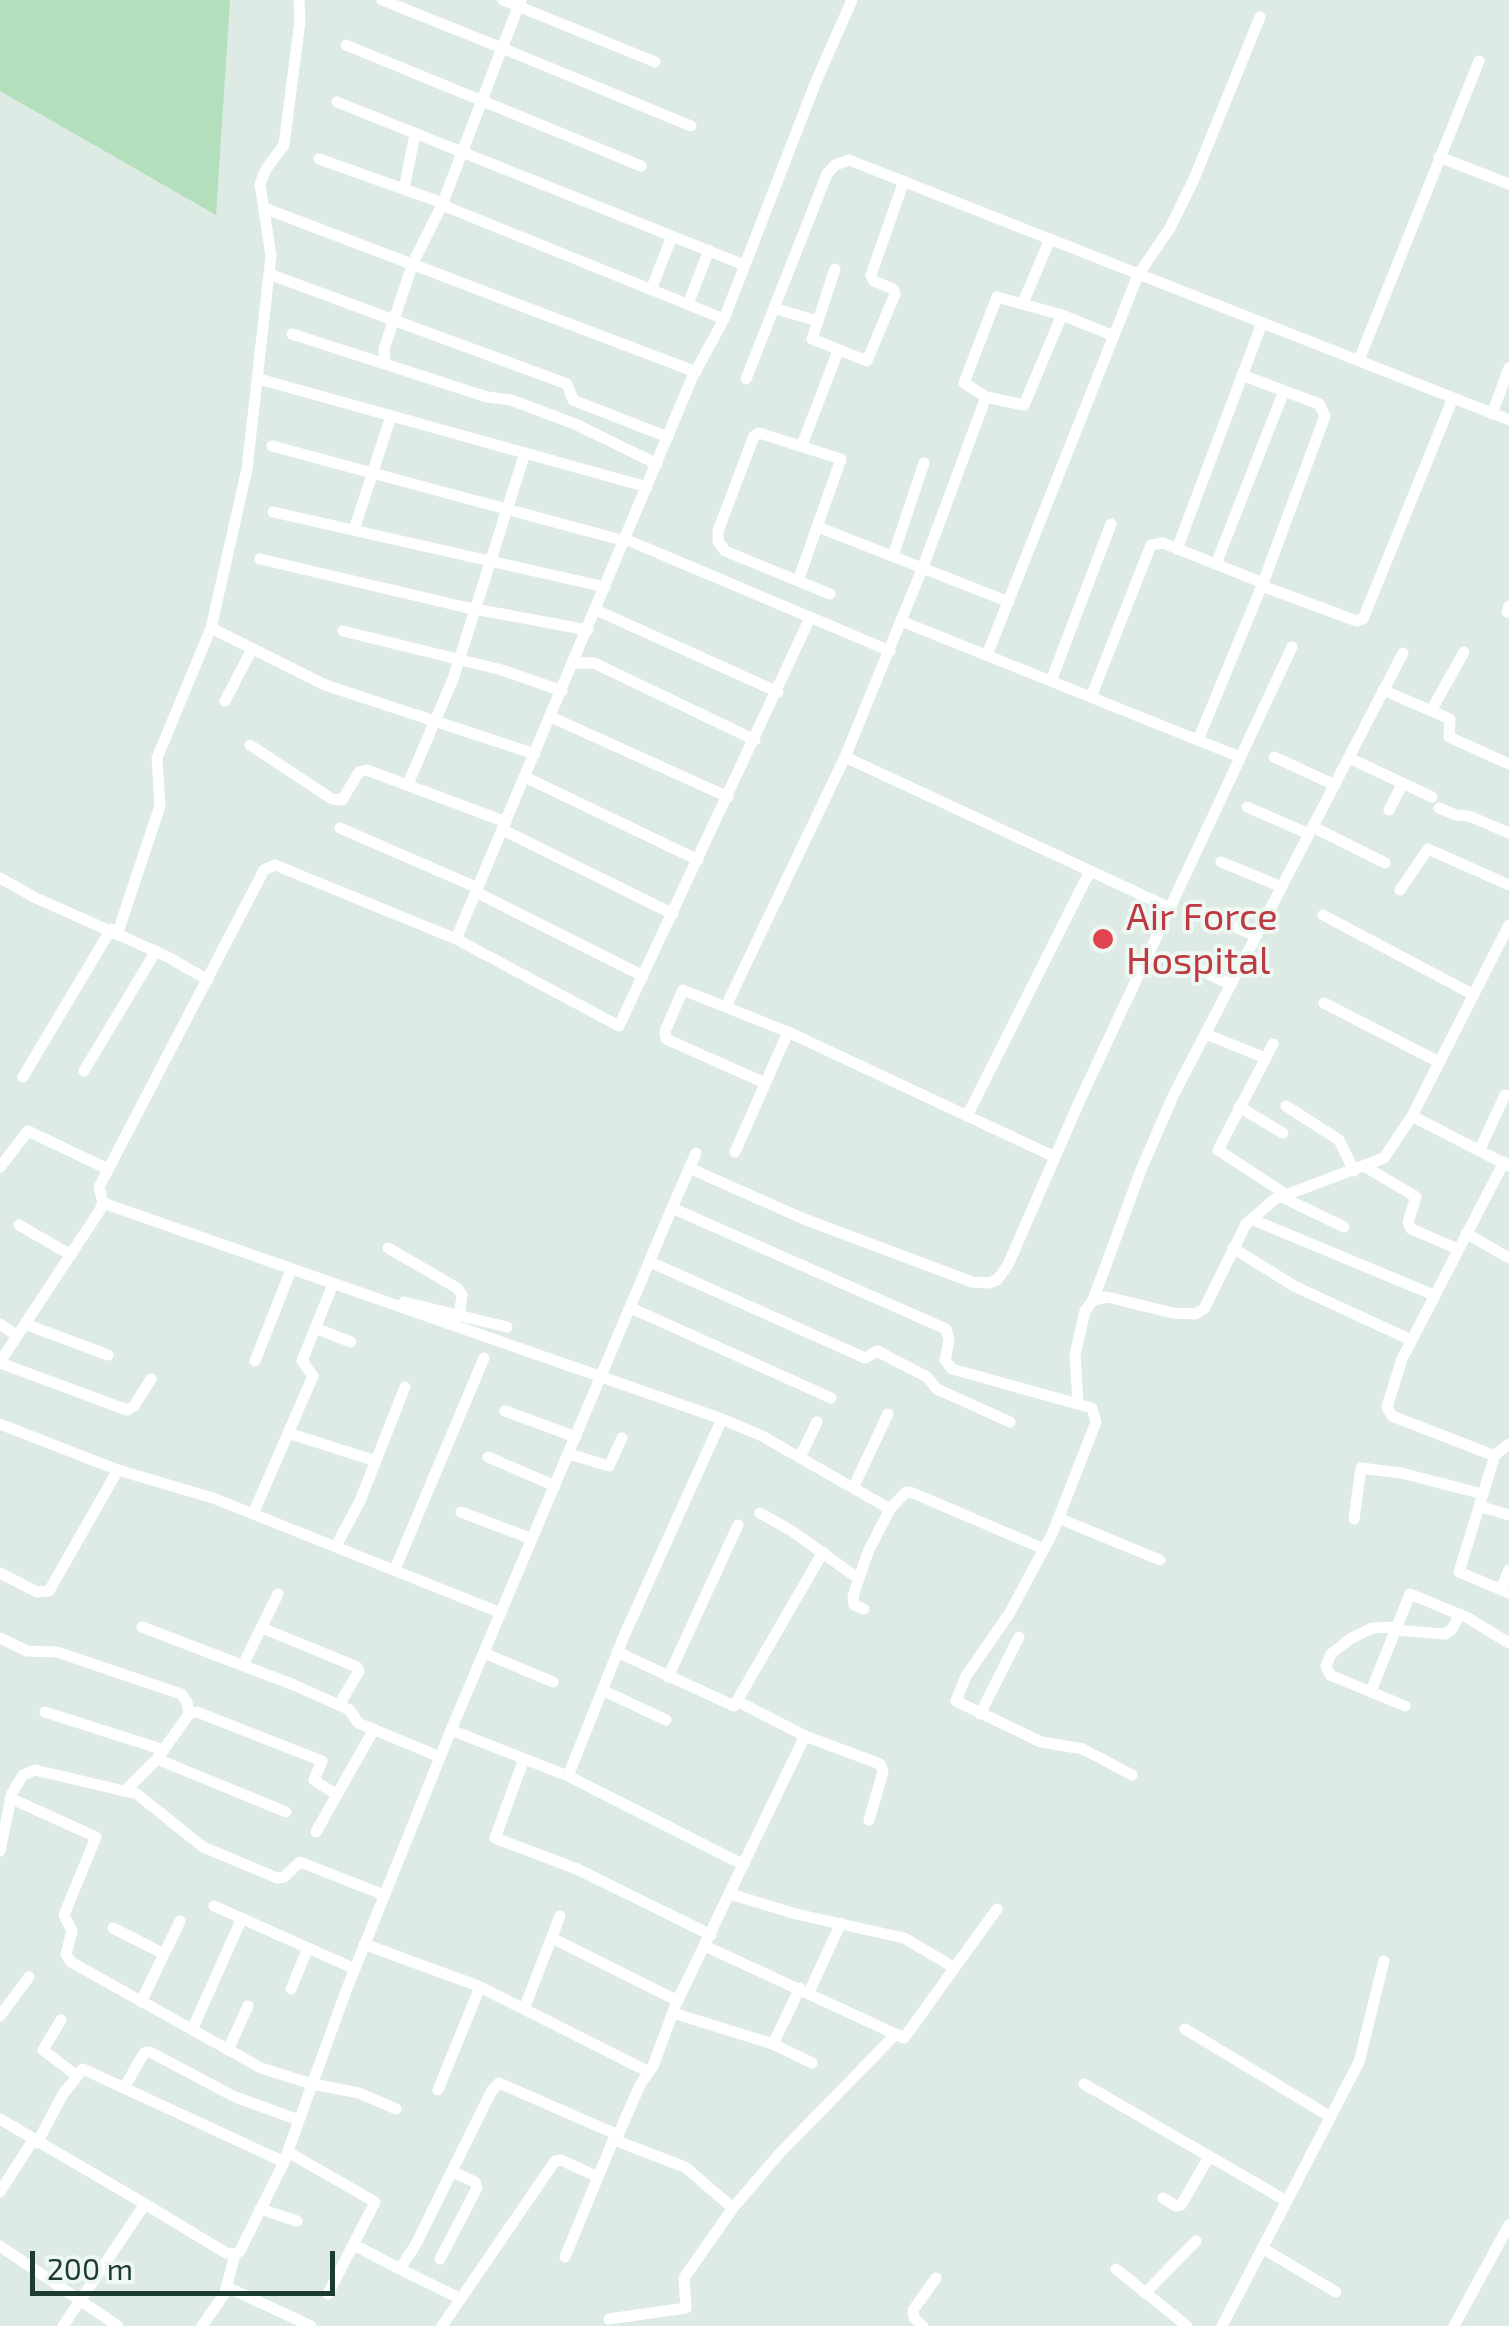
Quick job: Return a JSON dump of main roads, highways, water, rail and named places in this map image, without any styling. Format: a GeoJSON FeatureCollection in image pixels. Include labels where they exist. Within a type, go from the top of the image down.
{"type":"FeatureCollection","features":[{"type":"Feature","properties":{"kind":"place","name":"Air Force Hospital"},"geometry":{"type":"Point","coordinates":[1103,939]}}]}
